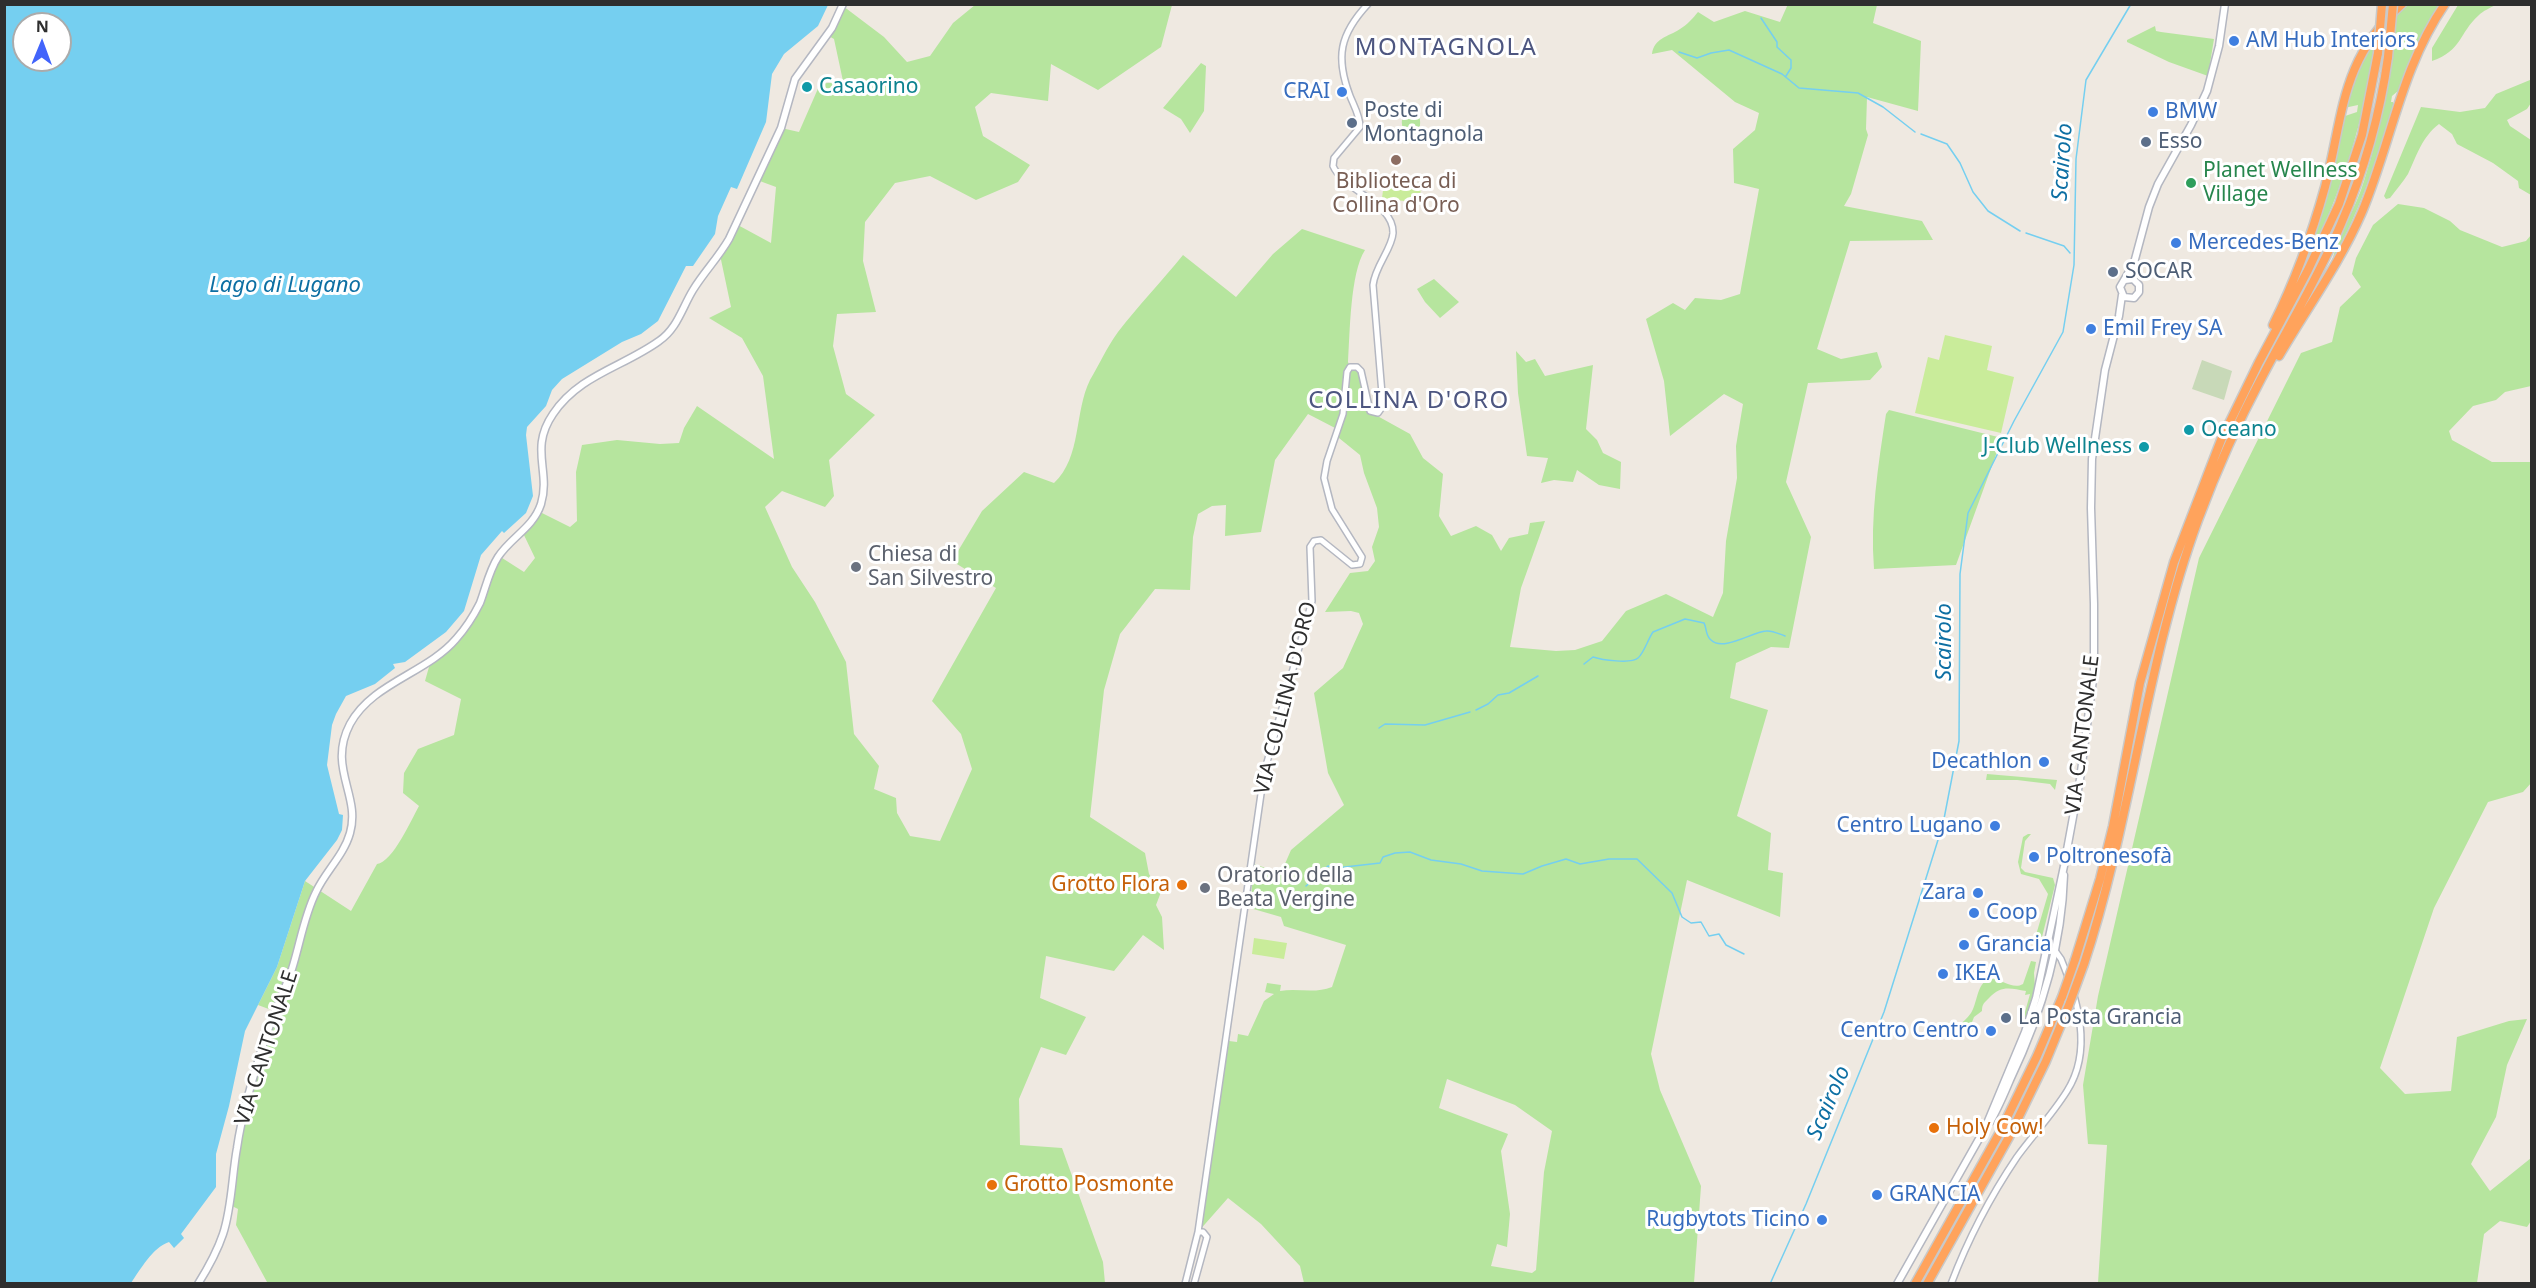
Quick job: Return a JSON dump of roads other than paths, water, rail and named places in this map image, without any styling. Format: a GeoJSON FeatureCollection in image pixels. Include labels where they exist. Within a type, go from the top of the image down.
{"type":"FeatureCollection","features":[{"type":"Feature","properties":{"kind":"highway"},"geometry":{"type":"LineString","coordinates":[[1927,1284],[2009,1137],[2046,1061],[2069,1005],[2113,826],[2140,683],[2156,621],[2188,521],[2221,440],[2339,204],[2362,135],[2378,53],[2382,4]]}},
{"type":"Feature","properties":{"kind":"highway"},"geometry":{"type":"LineString","coordinates":[[1915,1284],[2000,1132],[2079,962],[2122,828],[2150,686],[2165,625],[2198,522],[2232,439],[2257,386],[2320,269],[2345,216],[2372,138],[2388,57],[2393,4]]}},
{"type":"Feature","properties":{"kind":"highway"},"geometry":{"type":"LineString","coordinates":[[2221,440],[2229,411],[2277,316],[2301,259],[2324,188],[2340,109],[2352,73],[2365,47],[2402,4]]}},
{"type":"Feature","properties":{"kind":"highway"},"geometry":{"type":"LineString","coordinates":[[2232,439],[2247,417],[2275,363],[2324,285],[2355,228],[2372,187],[2405,81],[2420,47],[2445,4]]}},
{"type":"Feature","properties":{"kind":"highway"},"geometry":{"type":"LineString","coordinates":[[2420,47],[2450,4]]}},
{"type":"Feature","properties":{"kind":"main road","name":"VIA CANTONALE"},"geometry":{"type":"LineString","coordinates":[[198,1284],[224,1232],[237,1145],[263,1045],[291,973],[311,903],[321,881],[346,843],[351,829],[352,810],[341,761],[344,740],[352,720],[372,699],[443,652],[458,636],[478,606],[496,560],[505,548],[529,526],[538,511],[543,489],[541,442],[554,411],[579,385],[654,345],[671,331],[694,288],[723,250],[781,128],[795,79],[832,28],[843,4]]}},
{"type":"Feature","properties":{"kind":"main road"},"geometry":{"type":"LineString","coordinates":[[2120,316],[2122,295],[2120,287],[2133,263],[2149,207],[2158,184],[2191,125],[2211,81],[2225,4]]}},
{"type":"Feature","properties":{"kind":"main road"},"geometry":{"type":"LineString","coordinates":[[2120,316],[2131,298],[2139,292],[2133,263]]}},
{"type":"Feature","properties":{"kind":"main road"},"geometry":{"type":"LineString","coordinates":[[2125,280],[2136,281]]}},
{"type":"Feature","properties":{"kind":"main road"},"geometry":{"type":"LineString","coordinates":[[2122,295],[2131,298]]}},
{"type":"Feature","properties":{"kind":"main road","name":"VIA CANTONALE"},"geometry":{"type":"LineString","coordinates":[[1897,1284],[1983,1133],[2024,1053],[2034,1025],[2064,891],[2064,866],[2090,714],[2094,672],[2092,459],[2106,365],[2120,316]]}},
{"type":"Feature","properties":{"kind":"street","name":"VIA COLLINA D'ORO"},"geometry":{"type":"LineString","coordinates":[[1185,1284],[1198,1232],[1265,764],[1312,601],[1310,546],[1314,541],[1321,540],[1352,566],[1360,564],[1362,557],[1332,509],[1324,478],[1327,461],[1343,414],[1347,372],[1350,367],[1357,367],[1361,371],[1370,411],[1378,413],[1383,406],[1373,285],[1375,274],[1391,241],[1391,224],[1379,207],[1343,180],[1333,166],[1334,158],[1360,127],[1346,84],[1342,53],[1347,29],[1368,4]]}},
{"type":"Feature","properties":{"kind":"street"},"geometry":{"type":"LineString","coordinates":[[1951,1284],[1974,1230],[2018,1156],[2066,1093],[2079,1064],[2080,1019],[2059,956],[2050,950]]}},
{"type":"Feature","properties":{"kind":"street"},"geometry":{"type":"LineString","coordinates":[[2049,959],[2064,969]]}},
{"type":"Feature","properties":{"kind":"street"},"geometry":{"type":"LineString","coordinates":[[1194,1284],[1207,1237],[1203,1232],[1198,1232]]}},
{"type":"Feature","properties":{"kind":"water","name":"Lago di Lugano"},"geometry":{"type":"Polygon","coordinates":[[[5,4],[828,5],[818,26],[784,54],[772,74],[766,122],[737,189],[731,187],[718,216],[715,234],[693,266],[686,266],[658,321],[641,334],[622,342],[562,379],[552,390],[546,406],[527,427],[533,496],[526,513],[504,533],[502,531],[481,555],[464,611],[446,632],[405,662],[393,664],[395,668],[375,684],[346,696],[336,714],[332,725],[327,765],[339,814],[343,815],[342,830],[337,840],[305,881],[277,967],[245,1031],[216,1154],[216,1187],[181,1234],[184,1238],[174,1248],[169,1242],[158,1249],[131,1283],[5,1283],[5,4]]]}},
{"type":"Feature","properties":{"kind":"waterway","name":"Scairolo"},"geometry":{"type":"LineString","coordinates":[[1770,1284],[1806,1204],[1884,1012],[1943,824],[1959,741],[1960,574],[1968,513],[2014,421],[2063,332],[2074,265],[2076,159],[2086,80],[2131,4]]}},
{"type":"Feature","properties":{"kind":"waterway"},"geometry":{"type":"LineString","coordinates":[[1761,18],[1777,42],[1777,47],[1791,60],[1791,68],[1786,76]]}},
{"type":"Feature","properties":{"kind":"waterway"},"geometry":{"type":"LineString","coordinates":[[1679,52],[1697,58],[1729,50],[1782,74],[1799,88],[1858,93],[1883,107],[1915,132]]}},
{"type":"Feature","properties":{"kind":"waterway"},"geometry":{"type":"LineString","coordinates":[[1921,134],[1947,144],[1960,163],[1973,192],[1988,211],[2020,231]]}},
{"type":"Feature","properties":{"kind":"waterway"},"geometry":{"type":"LineString","coordinates":[[2026,233],[2064,246],[2070,253]]}},
{"type":"Feature","properties":{"kind":"waterway"},"geometry":{"type":"LineString","coordinates":[[1584,664],[1593,657],[1616,661],[1634,660],[1642,653],[1653,632],[1685,619],[1704,623],[1708,636],[1716,643],[1730,643],[1766,631],[1785,636]]}},
{"type":"Feature","properties":{"kind":"waterway"},"geometry":{"type":"LineString","coordinates":[[1476,710],[1488,704],[1498,695],[1509,693],[1538,676]]}},
{"type":"Feature","properties":{"kind":"waterway"},"geometry":{"type":"LineString","coordinates":[[1379,728],[1385,724],[1425,725],[1470,712]]}},
{"type":"Feature","properties":{"kind":"waterway"},"geometry":{"type":"LineString","coordinates":[[1306,886],[1328,866],[1336,868],[1380,863],[1383,857],[1395,853],[1410,852],[1431,860],[1461,864],[1482,871],[1523,874],[1566,859],[1580,864],[1609,859],[1637,859],[1672,893],[1682,917],[1691,923],[1701,922],[1709,936],[1719,934],[1726,945],[1744,954]]}},
{"type":"Feature","properties":{"kind":"place","name":"AM Hub Interiors"},"geometry":{"type":"Point","coordinates":[2234,41]}},
{"type":"Feature","properties":{"kind":"place","name":"Casaorino"},"geometry":{"type":"Point","coordinates":[807,87]}},
{"type":"Feature","properties":{"kind":"place","name":"CRAI"},"geometry":{"type":"Point","coordinates":[1342,92]}},
{"type":"Feature","properties":{"kind":"place","name":"BMW"},"geometry":{"type":"Point","coordinates":[2153,112]}},
{"type":"Feature","properties":{"kind":"place","name":"Poste di Montagnola"},"geometry":{"type":"Point","coordinates":[1352,123]}},
{"type":"Feature","properties":{"kind":"place","name":"Esso"},"geometry":{"type":"Point","coordinates":[2146,142]}},
{"type":"Feature","properties":{"kind":"place","name":"Biblioteca di Collina d'Oro"},"geometry":{"type":"Point","coordinates":[1396,160]}},
{"type":"Feature","properties":{"kind":"place","name":"Planet Wellness Village"},"geometry":{"type":"Point","coordinates":[2191,183]}},
{"type":"Feature","properties":{"kind":"place","name":"Mercedes-Benz"},"geometry":{"type":"Point","coordinates":[2176,243]}},
{"type":"Feature","properties":{"kind":"place","name":"SOCAR"},"geometry":{"type":"Point","coordinates":[2113,272]}},
{"type":"Feature","properties":{"kind":"place","name":"Emil Frey SA"},"geometry":{"type":"Point","coordinates":[2091,329]}},
{"type":"Feature","properties":{"kind":"place","name":"Oceano"},"geometry":{"type":"Point","coordinates":[2189,430]}},
{"type":"Feature","properties":{"kind":"place","name":"J-Club Wellness"},"geometry":{"type":"Point","coordinates":[2144,447]}},
{"type":"Feature","properties":{"kind":"place","name":"Chiesa di San Silvestro"},"geometry":{"type":"Point","coordinates":[856,567]}},
{"type":"Feature","properties":{"kind":"place","name":"Decathlon"},"geometry":{"type":"Point","coordinates":[2044,762]}},
{"type":"Feature","properties":{"kind":"place","name":"Centro Lugano"},"geometry":{"type":"Point","coordinates":[1995,826]}},
{"type":"Feature","properties":{"kind":"place","name":"Poltronesofà"},"geometry":{"type":"Point","coordinates":[2034,857]}},
{"type":"Feature","properties":{"kind":"place","name":"Grotto Flora"},"geometry":{"type":"Point","coordinates":[1182,885]}},
{"type":"Feature","properties":{"kind":"place","name":"Oratorio della Beata Vergine"},"geometry":{"type":"Point","coordinates":[1205,888]}},
{"type":"Feature","properties":{"kind":"place","name":"Zara"},"geometry":{"type":"Point","coordinates":[1978,893]}},
{"type":"Feature","properties":{"kind":"place","name":"Coop"},"geometry":{"type":"Point","coordinates":[1974,913]}},
{"type":"Feature","properties":{"kind":"place","name":"Grancia"},"geometry":{"type":"Point","coordinates":[1964,945]}},
{"type":"Feature","properties":{"kind":"place","name":"IKEA"},"geometry":{"type":"Point","coordinates":[1943,974]}},
{"type":"Feature","properties":{"kind":"place","name":"La Posta Grancia"},"geometry":{"type":"Point","coordinates":[2006,1018]}},
{"type":"Feature","properties":{"kind":"place","name":"Centro Centro"},"geometry":{"type":"Point","coordinates":[1991,1031]}},
{"type":"Feature","properties":{"kind":"place","name":"Holy Cow!"},"geometry":{"type":"Point","coordinates":[1934,1128]}},
{"type":"Feature","properties":{"kind":"place","name":"Grotto Posmonte"},"geometry":{"type":"Point","coordinates":[992,1185]}},
{"type":"Feature","properties":{"kind":"place","name":"GRANCIA"},"geometry":{"type":"Point","coordinates":[1877,1195]}},
{"type":"Feature","properties":{"kind":"place","name":"Rugbytots Ticino"},"geometry":{"type":"Point","coordinates":[1822,1220]}},
{"type":"Feature","properties":{"kind":"district","name":"MONTAGNOLA"},"geometry":{"type":"Point","coordinates":[1446,48]}},
{"type":"Feature","properties":{"kind":"district","name":"COLLINA D'ORO"},"geometry":{"type":"Point","coordinates":[1409,401]}}]}
